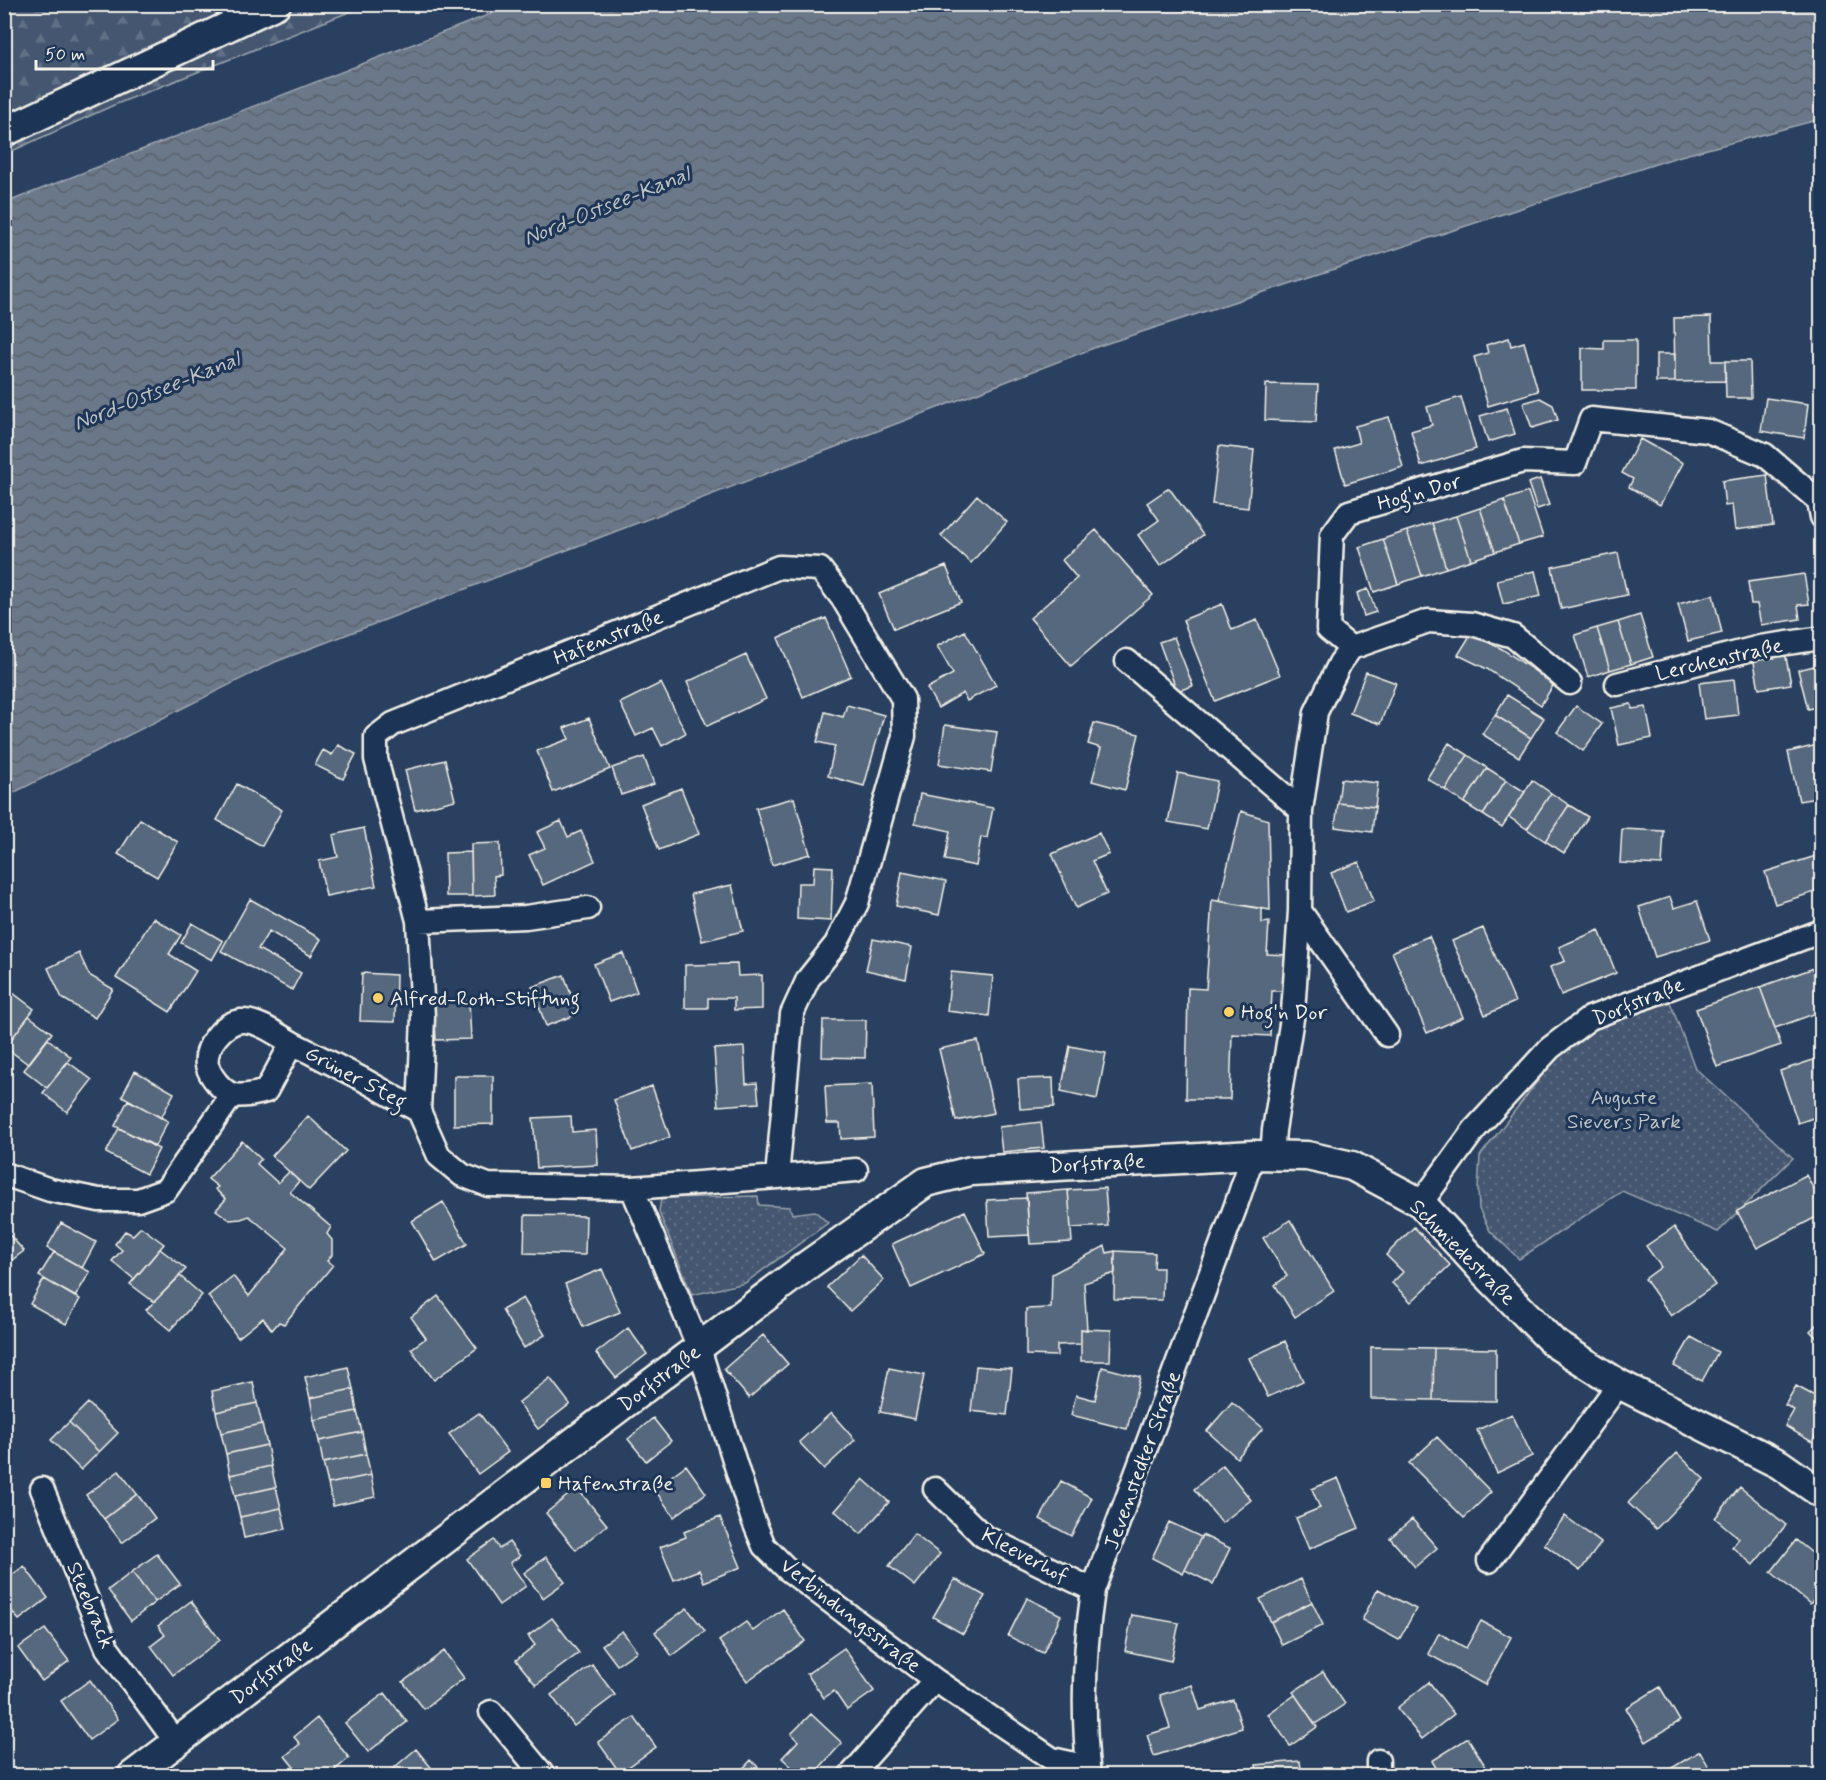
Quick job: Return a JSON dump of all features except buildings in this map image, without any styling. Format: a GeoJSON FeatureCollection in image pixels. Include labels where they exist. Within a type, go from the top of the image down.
{"type":"FeatureCollection","features":[{"type":"Feature","properties":{"kind":"street"},"geometry":{"type":"LineString","coordinates":[[4,132],[276,4]]}},
{"type":"Feature","properties":{"kind":"street","name":"Hog'n Dor"},"geometry":{"type":"LineString","coordinates":[[1351,648],[1328,629],[1332,535],[1349,512],[1523,461],[1575,464],[1591,419],[1708,431],[1765,455],[1821,505]]}},
{"type":"Feature","properties":{"kind":"street","name":"Hafenstraße"},"geometry":{"type":"LineString","coordinates":[[777,1178],[792,1014],[808,980],[836,944],[857,903],[904,736],[903,699],[843,599],[820,569],[779,567],[393,724],[376,737],[376,759],[418,921],[423,1017],[419,1111],[439,1156],[462,1175],[488,1185],[632,1188],[777,1178],[856,1170]]}},
{"type":"Feature","properties":{"kind":"street"},"geometry":{"type":"LineString","coordinates":[[1263,1155],[1274,1130],[1293,1012],[1300,910],[1301,810],[1316,712],[1340,663],[1351,648],[1428,621],[1472,624],[1513,636],[1570,683]]}},
{"type":"Feature","properties":{"kind":"street","name":"Lerchenstraße"},"geometry":{"type":"LineString","coordinates":[[1617,684],[1760,647],[1821,638]]}},
{"type":"Feature","properties":{"kind":"street"},"geometry":{"type":"LineString","coordinates":[[1126,661],[1301,810]]}},
{"type":"Feature","properties":{"kind":"street"},"geometry":{"type":"LineString","coordinates":[[418,921],[526,917],[588,908]]}},
{"type":"Feature","properties":{"kind":"street"},"geometry":{"type":"LineString","coordinates":[[1300,910],[1387,1035]]}},
{"type":"Feature","properties":{"kind":"street","name":"Dorfstraße"},"geometry":{"type":"LineString","coordinates":[[1421,1203],[1474,1130],[1550,1048],[1590,1018],[1821,931]]}},
{"type":"Feature","properties":{"kind":"street","name":"Grüner Steg"},"geometry":{"type":"LineString","coordinates":[[292,1043],[266,1091],[250,1095],[232,1095],[212,1076],[207,1063],[212,1044],[220,1030],[231,1023],[244,1021],[273,1032],[419,1111]]}},
{"type":"Feature","properties":{"kind":"street"},"geometry":{"type":"LineString","coordinates":[[4,1174],[50,1190],[99,1200],[138,1200],[166,1190],[232,1095]]}},
{"type":"Feature","properties":{"kind":"street","name":"Schmiedestraße"},"geometry":{"type":"LineString","coordinates":[[1263,1155],[1307,1156],[1352,1166],[1421,1203],[1554,1343],[1619,1384],[1779,1464],[1821,1494]]}},
{"type":"Feature","properties":{"kind":"street","name":"Dorfstraße"},"geometry":{"type":"LineString","coordinates":[[132,1776],[809,1264],[926,1182],[971,1170],[1263,1155]]}},
{"type":"Feature","properties":{"kind":"street","name":"Jevenstedter Straße"},"geometry":{"type":"LineString","coordinates":[[1088,1771],[1085,1681],[1093,1590],[1235,1209],[1263,1155]]}},
{"type":"Feature","properties":{"kind":"street"},"geometry":{"type":"LineString","coordinates":[[632,1188],[699,1348]]}},
{"type":"Feature","properties":{"kind":"street","name":"Verbindungsstraße"},"geometry":{"type":"LineString","coordinates":[[699,1348],[752,1517],[764,1546],[787,1569],[935,1680],[1052,1759],[1088,1771]]}},
{"type":"Feature","properties":{"kind":"street"},"geometry":{"type":"LineString","coordinates":[[1489,1561],[1619,1384]]}},
{"type":"Feature","properties":{"kind":"street","name":"Steebrack"},"geometry":{"type":"LineString","coordinates":[[42,1489],[107,1648],[176,1742]]}},
{"type":"Feature","properties":{"kind":"street","name":"Kleeverhof"},"geometry":{"type":"LineString","coordinates":[[935,1489],[983,1536],[1093,1590]]}},
{"type":"Feature","properties":{"kind":"street"},"geometry":{"type":"LineString","coordinates":[[850,1776],[935,1680]]}},
{"type":"Feature","properties":{"kind":"street"},"geometry":{"type":"LineString","coordinates":[[491,1712],[544,1776]]}},
{"type":"Feature","properties":{"kind":"green space"},"geometry":{"type":"Polygon","coordinates":[[[4,5],[367,5],[114,105],[5,154],[4,5]]]}},
{"type":"Feature","properties":{"kind":"green space","name":"Auguste Sievers Park"},"geometry":{"type":"Polygon","coordinates":[[[1670,1002],[1695,1068],[1793,1158],[1718,1232],[1622,1191],[1519,1259],[1490,1231],[1479,1209],[1480,1156],[1553,1061],[1597,1028],[1670,1002]]]}},
{"type":"Feature","properties":{"kind":"green space"},"geometry":{"type":"Polygon","coordinates":[[[758,1196],[759,1205],[790,1207],[792,1214],[815,1211],[828,1223],[745,1283],[692,1295],[659,1212],[661,1198],[758,1196]]]}},
{"type":"Feature","properties":{"kind":"water","name":"Nord-Ostsee-Kanal"},"geometry":{"type":"Polygon","coordinates":[[[516,4],[1821,5],[1821,119],[1677,157],[1099,346],[275,662],[5,797],[5,203],[516,4]]]}},
{"type":"Feature","properties":{"kind":"waterway"},"geometry":{"type":"LineString","coordinates":[[4,1770],[7,1776]]}},
{"type":"Feature","properties":{"kind":"place","name":"Alfred-Roth-Stiftung"},"geometry":{"type":"Point","coordinates":[378,998]}},
{"type":"Feature","properties":{"kind":"place","name":"Hog'n Dor"},"geometry":{"type":"Point","coordinates":[1229,1012]}},
{"type":"Feature","properties":{"kind":"place","name":"Hafenstraße"},"geometry":{"type":"Point","coordinates":[546,1483]}}]}
